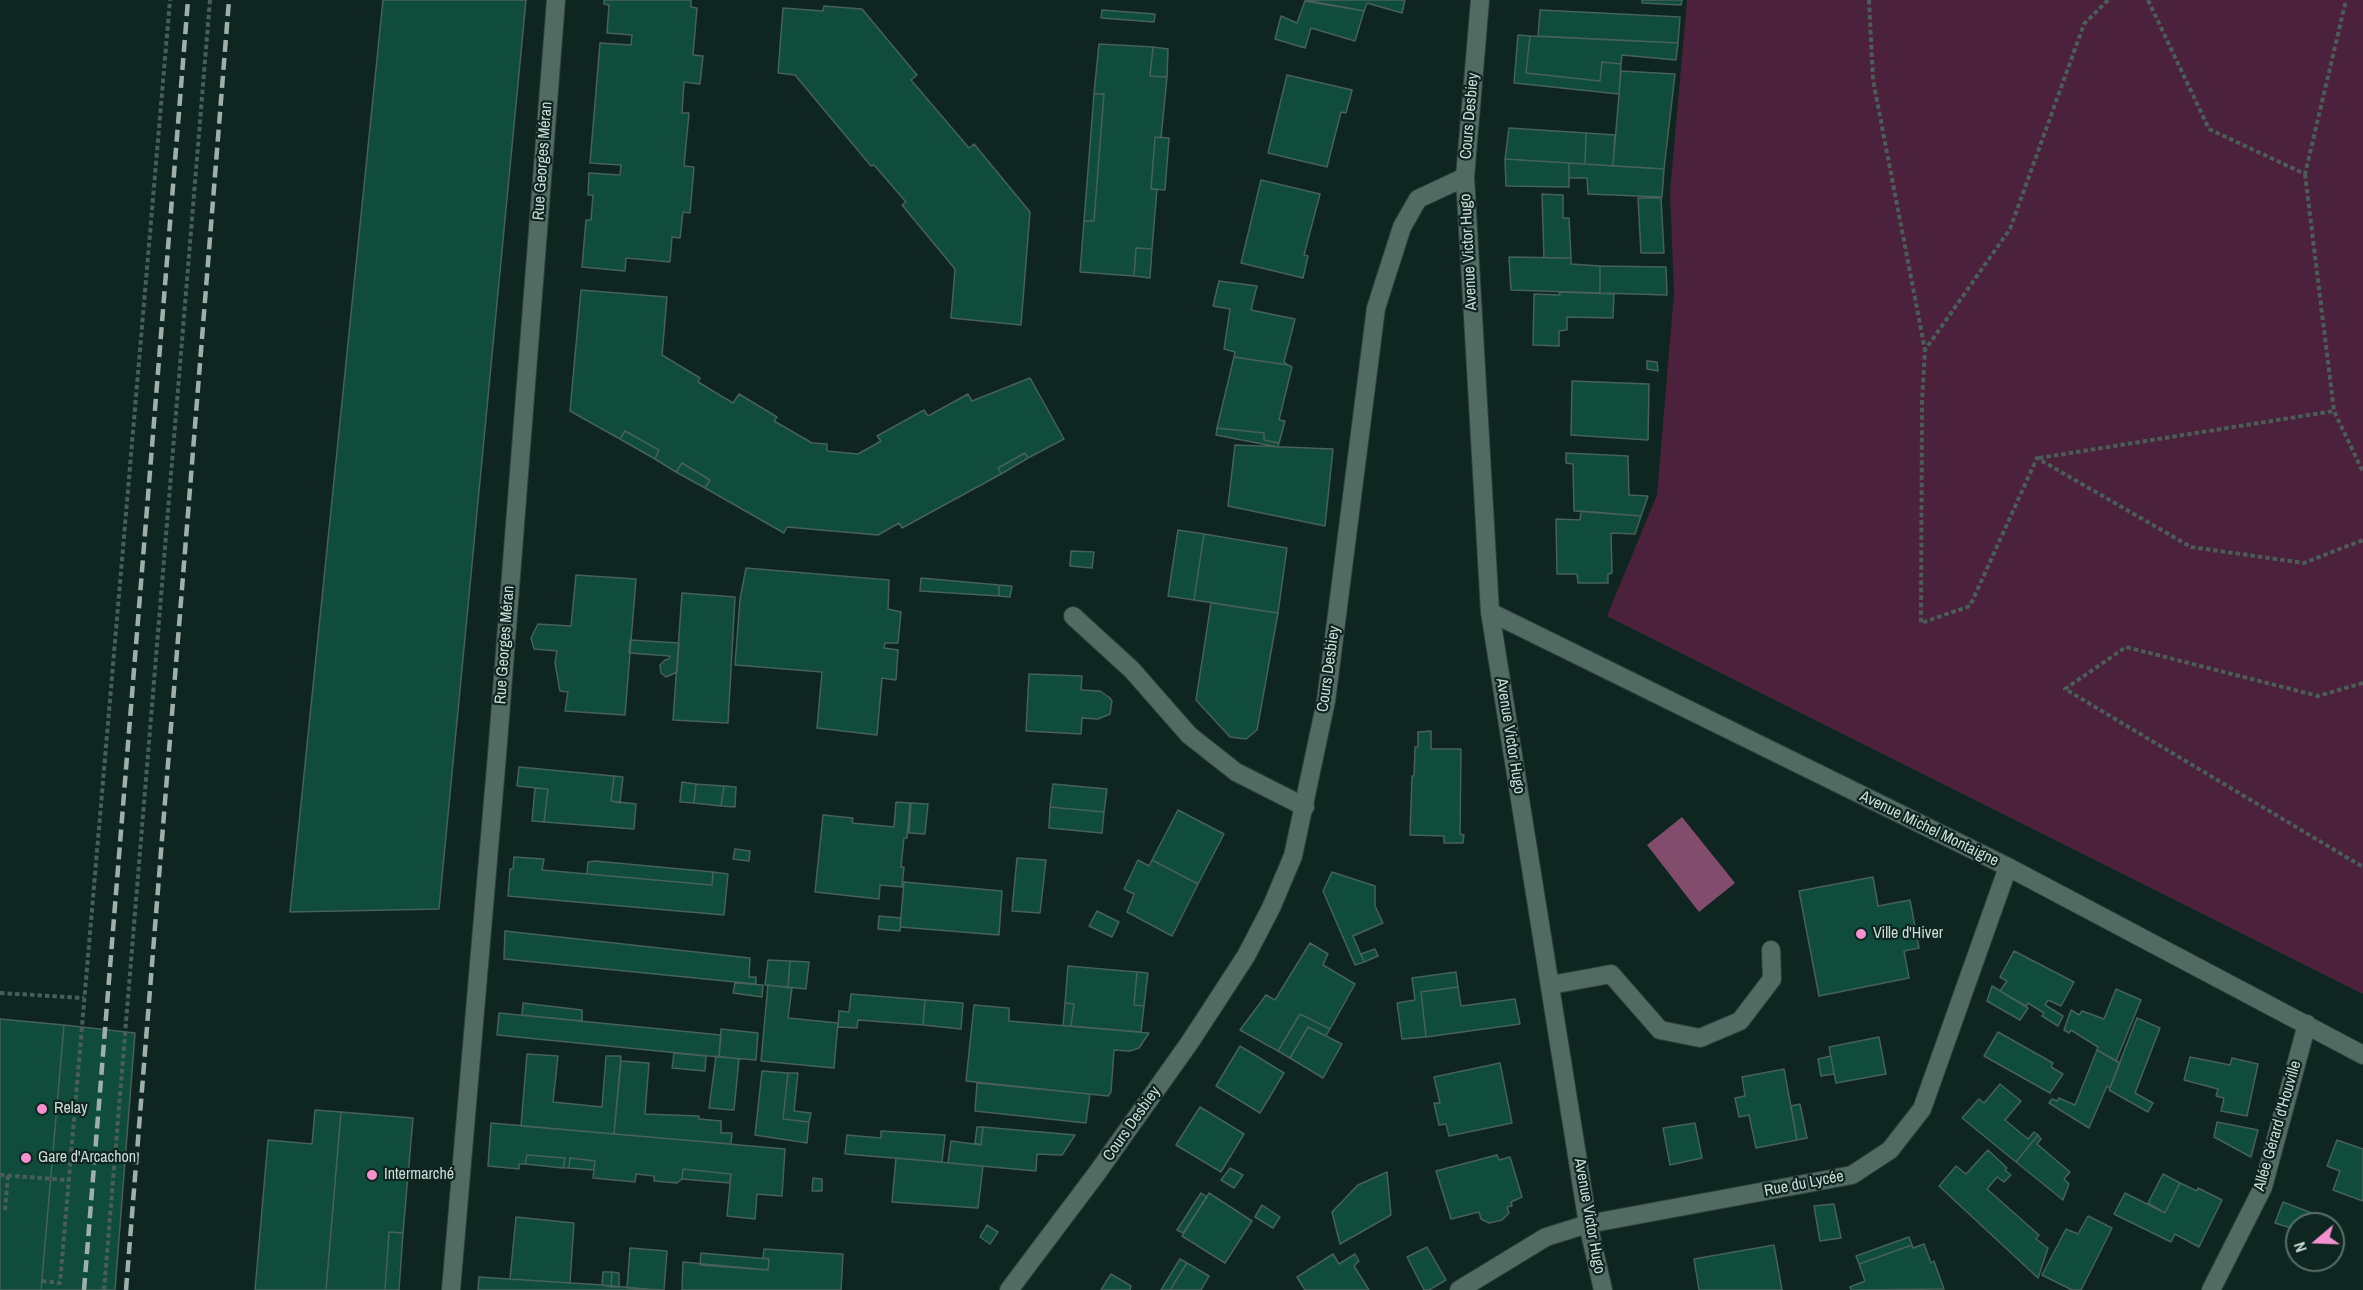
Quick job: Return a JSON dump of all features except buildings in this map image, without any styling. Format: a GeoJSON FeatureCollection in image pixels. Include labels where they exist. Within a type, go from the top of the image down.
{"type":"FeatureCollection","features":[{"type":"Feature","properties":{"kind":"street","name":"Rue Georges Méran"},"geometry":{"type":"LineString","coordinates":[[451,1290],[497,755],[556,0]]}},
{"type":"Feature","properties":{"kind":"street","name":"Cours Desbiey"},"geometry":{"type":"LineString","coordinates":[[1009,1290],[1097,1173],[1190,1042],[1246,956],[1271,908],[1293,856],[1326,701],[1376,308],[1402,227],[1418,199],[1465,177],[1480,0]]}},
{"type":"Feature","properties":{"kind":"street","name":"Avenue Victor Hugo"},"geometry":{"type":"LineString","coordinates":[[1465,177],[1490,612],[1588,1224],[1602,1290]]}},
{"type":"Feature","properties":{"kind":"street","name":"Avenue Michel Montaigne"},"geometry":{"type":"LineString","coordinates":[[1490,612],[2008,867],[2363,1055]]}},
{"type":"Feature","properties":{"kind":"street"},"geometry":{"type":"LineString","coordinates":[[1073,616],[1132,670],[1189,735],[1236,772],[1305,807]]}},
{"type":"Feature","properties":{"kind":"street","name":"Rue du Lycée"},"geometry":{"type":"LineString","coordinates":[[1459,1290],[1546,1237],[1588,1224],[1852,1175],[1890,1150],[1922,1109],[2008,867]]}},
{"type":"Feature","properties":{"kind":"street"},"geometry":{"type":"LineString","coordinates":[[1551,985],[1611,974],[1660,1030],[1700,1038],[1740,1021],[1772,979],[1771,950]]}},
{"type":"Feature","properties":{"kind":"street","name":"Allée Gérard d'Houville"},"geometry":{"type":"LineString","coordinates":[[2211,1290],[2263,1187],[2307,1024]]}},
{"type":"Feature","properties":{"kind":"path"},"geometry":{"type":"LineString","coordinates":[[59,1290],[170,0]]}},
{"type":"Feature","properties":{"kind":"path"},"geometry":{"type":"LineString","coordinates":[[104,1290],[210,0]]}},
{"type":"Feature","properties":{"kind":"path"},"geometry":{"type":"LineString","coordinates":[[1869,0],[1873,80],[1926,350],[1922,402],[1921,623],[1970,606],[2037,458]]}},
{"type":"Feature","properties":{"kind":"path"},"geometry":{"type":"LineString","coordinates":[[1926,350],[2010,229],[2084,24],[2108,0]]}},
{"type":"Feature","properties":{"kind":"path"},"geometry":{"type":"LineString","coordinates":[[2148,0],[2209,129],[2305,174]]}},
{"type":"Feature","properties":{"kind":"path"},"geometry":{"type":"LineString","coordinates":[[2346,0],[2305,174],[2334,411],[2363,472]]}},
{"type":"Feature","properties":{"kind":"path"},"geometry":{"type":"LineString","coordinates":[[2037,458],[2334,411]]}},
{"type":"Feature","properties":{"kind":"path"},"geometry":{"type":"LineString","coordinates":[[2037,458],[2191,547],[2304,563],[2363,540]]}},
{"type":"Feature","properties":{"kind":"path"},"geometry":{"type":"LineString","coordinates":[[2363,683],[2318,696],[2126,647],[2065,688],[2363,867]]}},
{"type":"Feature","properties":{"kind":"path"},"geometry":{"type":"LineString","coordinates":[[0,993],[84,998]]}},
{"type":"Feature","properties":{"kind":"path"},"geometry":{"type":"LineString","coordinates":[[0,1175],[68,1180]]}},
{"type":"Feature","properties":{"kind":"path"},"geometry":{"type":"LineString","coordinates":[[5,1210],[8,1175]]}},
{"type":"Feature","properties":{"kind":"path"},"geometry":{"type":"LineString","coordinates":[[42,1281],[60,1283]]}},
{"type":"Feature","properties":{"kind":"shaded area"},"geometry":{"type":"Polygon","coordinates":[[[1687,0],[2363,0],[2363,994],[1607,616],[1657,495],[1674,293],[1670,192],[1687,0]]]}},
{"type":"Feature","properties":{"kind":"shaded area"},"geometry":{"type":"Polygon","coordinates":[[[1682,817],[1735,883],[1699,912],[1647,845],[1682,817]]]}},
{"type":"Feature","properties":{"kind":"railway"},"geometry":{"type":"LineString","coordinates":[[84,1290],[188,0]]}},
{"type":"Feature","properties":{"kind":"railway"},"geometry":{"type":"LineString","coordinates":[[126,1290],[229,0]]}},
{"type":"Feature","properties":{"kind":"place","name":"Ville d'Hiver"},"geometry":{"type":"Point","coordinates":[1861,934]}},
{"type":"Feature","properties":{"kind":"place","name":"Relay"},"geometry":{"type":"Point","coordinates":[42,1109]}},
{"type":"Feature","properties":{"kind":"place","name":"Gare d'Arcachon"},"geometry":{"type":"Point","coordinates":[26,1158]}},
{"type":"Feature","properties":{"kind":"place","name":"Intermarché"},"geometry":{"type":"Point","coordinates":[372,1175]}}]}
